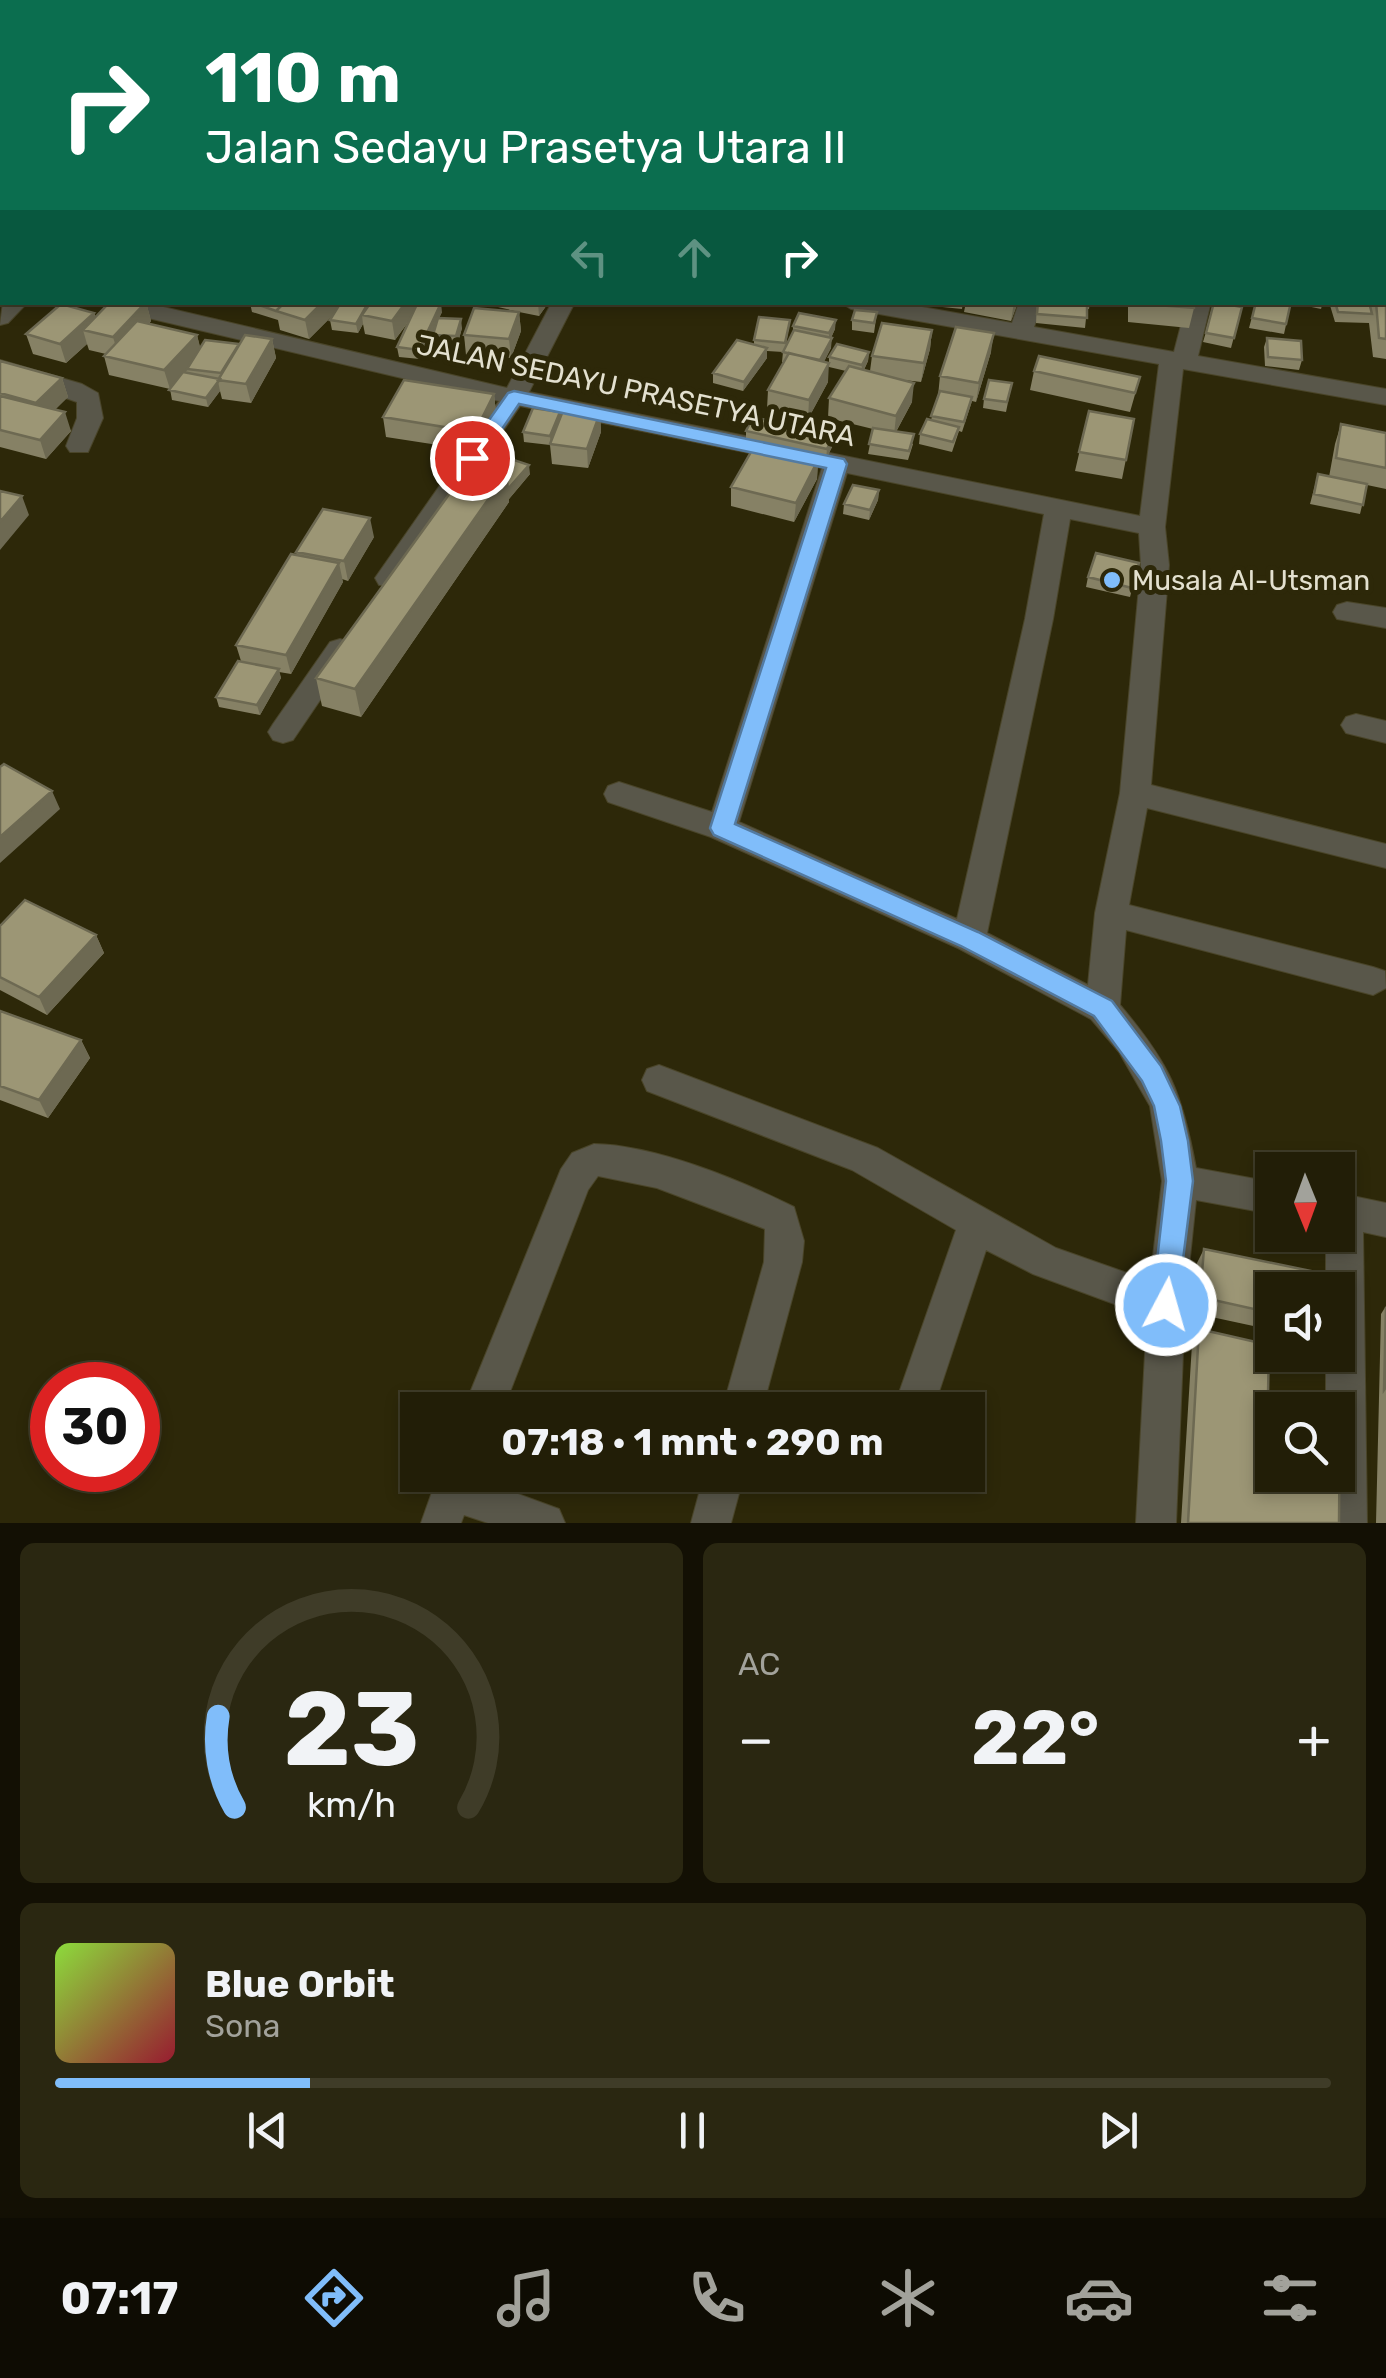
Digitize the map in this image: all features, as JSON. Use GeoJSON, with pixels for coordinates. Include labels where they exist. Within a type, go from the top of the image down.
{"type":"FeatureCollection","features":[{"type":"Feature","properties":{"kind":"street","name":"JALAN SEDAYU PRASETYA UTARA"},"geometry":{"type":"LineString","coordinates":[[123,305],[514,397],[1152,527]]}},
{"type":"Feature","properties":{"kind":"street"},"geometry":{"type":"LineString","coordinates":[[282,732],[514,397],[562,305]]}},
{"type":"Feature","properties":{"kind":"street"},"geometry":{"type":"LineString","coordinates":[[865,305],[1386,397]]}},
{"type":"Feature","properties":{"kind":"street"},"geometry":{"type":"LineString","coordinates":[[1020,335],[1029,305]]}},
{"type":"Feature","properties":{"kind":"street"},"geometry":{"type":"LineString","coordinates":[[1103,1008],[1112,914],[1135,793],[1155,565],[1152,527],[1178,361],[1198,305]]}},
{"type":"Feature","properties":{"kind":"street"},"geometry":{"type":"LineString","coordinates":[[0,367],[73,389],[89,398],[90,418],[79,446]]}},
{"type":"Feature","properties":{"kind":"street"},"geometry":{"type":"LineString","coordinates":[[722,828],[837,464]]}},
{"type":"Feature","properties":{"kind":"street"},"geometry":{"type":"LineString","coordinates":[[969,939],[1039,619],[1059,506]]}},
{"type":"Feature","properties":{"kind":"street"},"geometry":{"type":"LineString","coordinates":[[1347,612],[1386,618]]}},
{"type":"Feature","properties":{"kind":"street"},"geometry":{"type":"LineString","coordinates":[[1356,726],[1386,732]]}},
{"type":"Feature","properties":{"kind":"street"},"geometry":{"type":"LineString","coordinates":[[1135,793],[1386,856]]}},
{"type":"Feature","properties":{"kind":"street"},"geometry":{"type":"LineString","coordinates":[[618,794],[722,828],[969,939],[1103,1008],[1152,1074],[1167,1106],[1180,1181],[1166,1305],[1156,1523]]}},
{"type":"Feature","properties":{"kind":"street"},"geometry":{"type":"LineString","coordinates":[[1112,914],[1373,981]]}},
{"type":"Feature","properties":{"kind":"street"},"geometry":{"type":"LineString","coordinates":[[659,1080],[865,1159],[1046,1262],[1166,1305]]}},
{"type":"Feature","properties":{"kind":"street"},"geometry":{"type":"LineString","coordinates":[[491,1392],[570,1190],[581,1168],[598,1160],[630,1165],[728,1196],[781,1219],[786,1240],[783,1262],[747,1392]]}},
{"type":"Feature","properties":{"kind":"street"},"geometry":{"type":"LineString","coordinates":[[1180,1181],[1255,1195]]}},
{"type":"Feature","properties":{"kind":"street"},"geometry":{"type":"LineString","coordinates":[[1355,1214],[1386,1220]]}},
{"type":"Feature","properties":{"kind":"street"},"geometry":{"type":"LineString","coordinates":[[918,1392],[976,1225]]}},
{"type":"Feature","properties":{"kind":"street"},"geometry":{"type":"LineString","coordinates":[[1342,1252],[1347,1523]]}},
{"type":"Feature","properties":{"kind":"street"},"geometry":{"type":"LineString","coordinates":[[710,1523],[719,1492]]}},
{"type":"Feature","properties":{"kind":"street"},"geometry":{"type":"LineString","coordinates":[[450,1496],[545,1523]]}},
{"type":"Feature","properties":{"kind":"building"},"geometry":{"type":"Polygon","coordinates":[[[60,305],[94,313],[60,344],[26,334],[60,305]]]}},
{"type":"Feature","properties":{"kind":"building"},"geometry":{"type":"Polygon","coordinates":[[[107,305],[143,305],[113,337],[83,330],[107,305]]]}},
{"type":"Feature","properties":{"kind":"building"},"geometry":{"type":"Polygon","coordinates":[[[259,305],[282,305],[276,311],[259,305]]]}},
{"type":"Feature","properties":{"kind":"building"},"geometry":{"type":"Polygon","coordinates":[[[282,305],[320,305],[305,320],[276,311],[282,305]]]}},
{"type":"Feature","properties":{"kind":"building"},"geometry":{"type":"Polygon","coordinates":[[[339,305],[367,305],[356,324],[330,320],[339,305]]]}},
{"type":"Feature","properties":{"kind":"building"},"geometry":{"type":"Polygon","coordinates":[[[369,305],[404,305],[392,321],[362,315],[369,305]]]}},
{"type":"Feature","properties":{"kind":"building"},"geometry":{"type":"Polygon","coordinates":[[[417,305],[440,305],[419,350],[397,347],[417,305]]]}},
{"type":"Feature","properties":{"kind":"building"},"geometry":{"type":"Polygon","coordinates":[[[1038,305],[1087,305],[1087,318],[1037,314],[1038,305]]]}},
{"type":"Feature","properties":{"kind":"building"},"geometry":{"type":"Polygon","coordinates":[[[1213,305],[1242,307],[1234,338],[1206,333],[1213,305]]]}},
{"type":"Feature","properties":{"kind":"building"},"geometry":{"type":"Polygon","coordinates":[[[1255,305],[1290,305],[1286,324],[1252,318],[1255,305]]]}},
{"type":"Feature","properties":{"kind":"building"},"geometry":{"type":"Polygon","coordinates":[[[1336,305],[1370,305],[1372,314],[1338,312],[1336,305]]]}},
{"type":"Feature","properties":{"kind":"building"},"geometry":{"type":"Polygon","coordinates":[[[1376,305],[1386,305],[1386,339],[1379,338],[1376,305]]]}},
{"type":"Feature","properties":{"kind":"building"},"geometry":{"type":"Polygon","coordinates":[[[474,308],[519,312],[509,339],[464,335],[474,308]]]}},
{"type":"Feature","properties":{"kind":"building"},"geometry":{"type":"Polygon","coordinates":[[[855,310],[877,312],[874,323],[852,320],[855,310]]]}},
{"type":"Feature","properties":{"kind":"building"},"geometry":{"type":"Polygon","coordinates":[[[799,313],[836,320],[829,333],[793,326],[799,313]]]}},
{"type":"Feature","properties":{"kind":"building"},"geometry":{"type":"Polygon","coordinates":[[[759,317],[790,320],[785,343],[754,340],[759,317]]]}},
{"type":"Feature","properties":{"kind":"building"},"geometry":{"type":"Polygon","coordinates":[[[438,318],[461,319],[456,336],[433,335],[438,318]]]}},
{"type":"Feature","properties":{"kind":"building"},"geometry":{"type":"Polygon","coordinates":[[[137,321],[197,335],[164,370],[104,356],[137,321]]]}},
{"type":"Feature","properties":{"kind":"building"},"geometry":{"type":"Polygon","coordinates":[[[882,323],[932,330],[924,363],[872,356],[882,323]]]}},
{"type":"Feature","properties":{"kind":"building"},"geometry":{"type":"Polygon","coordinates":[[[956,327],[994,333],[979,383],[940,376],[956,327]]]}},
{"type":"Feature","properties":{"kind":"building"},"geometry":{"type":"Polygon","coordinates":[[[794,330],[832,338],[820,360],[783,352],[794,330]]]}},
{"type":"Feature","properties":{"kind":"building"},"geometry":{"type":"Polygon","coordinates":[[[245,335],[272,339],[246,384],[218,380],[245,335]]]}},
{"type":"Feature","properties":{"kind":"building"},"geometry":{"type":"Polygon","coordinates":[[[1267,338],[1301,341],[1302,360],[1268,357],[1267,338]]]}},
{"type":"Feature","properties":{"kind":"building"},"geometry":{"type":"Polygon","coordinates":[[[205,340],[239,344],[221,373],[187,369],[205,340]]]}},
{"type":"Feature","properties":{"kind":"building"},"geometry":{"type":"Polygon","coordinates":[[[737,340],[767,348],[744,382],[713,373],[737,340]]]}},
{"type":"Feature","properties":{"kind":"building"},"geometry":{"type":"Polygon","coordinates":[[[837,344],[869,352],[862,365],[829,357],[837,344]]]}},
{"type":"Feature","properties":{"kind":"building"},"geometry":{"type":"Polygon","coordinates":[[[789,353],[829,363],[809,400],[768,390],[789,353]]]}},
{"type":"Feature","properties":{"kind":"building"},"geometry":{"type":"Polygon","coordinates":[[[1039,356],[1140,377],[1135,393],[1034,371],[1039,356]]]}},
{"type":"Feature","properties":{"kind":"building"},"geometry":{"type":"Polygon","coordinates":[[[0,361],[62,378],[36,403],[0,393],[0,361]]]}},
{"type":"Feature","properties":{"kind":"building"},"geometry":{"type":"Polygon","coordinates":[[[849,366],[914,383],[896,416],[829,398],[849,366]]]}},
{"type":"Feature","properties":{"kind":"building"},"geometry":{"type":"Polygon","coordinates":[[[183,372],[220,379],[206,398],[169,390],[183,372]]]}},
{"type":"Feature","properties":{"kind":"building"},"geometry":{"type":"Polygon","coordinates":[[[404,380],[494,394],[475,432],[383,417],[404,380]]]}},
{"type":"Feature","properties":{"kind":"building"},"geometry":{"type":"Polygon","coordinates":[[[989,380],[1012,383],[1007,402],[984,399],[989,380]]]}},
{"type":"Feature","properties":{"kind":"building"},"geometry":{"type":"Polygon","coordinates":[[[940,391],[972,397],[964,422],[931,416],[940,391]]]}},
{"type":"Feature","properties":{"kind":"building"},"geometry":{"type":"Polygon","coordinates":[[[0,396],[65,412],[40,440],[0,430],[0,396]]]}},
{"type":"Feature","properties":{"kind":"building"},"geometry":{"type":"Polygon","coordinates":[[[533,408],[560,412],[550,436],[523,432],[533,408]]]}},
{"type":"Feature","properties":{"kind":"building"},"geometry":{"type":"Polygon","coordinates":[[[564,408],[600,413],[587,449],[550,444],[564,408]]]}},
{"type":"Feature","properties":{"kind":"building"},"geometry":{"type":"Polygon","coordinates":[[[1089,411],[1134,419],[1126,460],[1079,452],[1089,411]]]}},
{"type":"Feature","properties":{"kind":"building"},"geometry":{"type":"Polygon","coordinates":[[[753,417],[834,435],[827,449],[746,431],[753,417]]]}},
{"type":"Feature","properties":{"kind":"building"},"geometry":{"type":"Polygon","coordinates":[[[927,419],[959,427],[953,442],[920,434],[927,419]]]}},
{"type":"Feature","properties":{"kind":"building"},"geometry":{"type":"Polygon","coordinates":[[[1341,424],[1386,433],[1386,468],[1336,458],[1341,424]]]}},
{"type":"Feature","properties":{"kind":"building"},"geometry":{"type":"Polygon","coordinates":[[[873,428],[914,434],[909,451],[869,444],[873,428]]]}},
{"type":"Feature","properties":{"kind":"building"},"geometry":{"type":"Polygon","coordinates":[[[755,445],[818,460],[796,503],[731,487],[755,445]]]}},
{"type":"Feature","properties":{"kind":"building"},"geometry":{"type":"Polygon","coordinates":[[[502,456],[529,465],[508,489],[506,474],[490,469],[502,456]]]}},
{"type":"Feature","properties":{"kind":"building"},"geometry":{"type":"Polygon","coordinates":[[[471,464],[506,474],[355,689],[316,678],[471,464]]]}},
{"type":"Feature","properties":{"kind":"building"},"geometry":{"type":"Polygon","coordinates":[[[1318,474],[1367,484],[1363,505],[1314,494],[1318,474]]]}},
{"type":"Feature","properties":{"kind":"building"},"geometry":{"type":"Polygon","coordinates":[[[853,485],[879,490],[870,510],[844,504],[853,485]]]}},
{"type":"Feature","properties":{"kind":"building"},"geometry":{"type":"Polygon","coordinates":[[[0,491],[22,496],[0,522],[0,491]]]}},
{"type":"Feature","properties":{"kind":"building"},"geometry":{"type":"Polygon","coordinates":[[[323,509],[370,518],[344,561],[296,552],[323,509]]]}},
{"type":"Feature","properties":{"kind":"building"},"geometry":{"type":"Polygon","coordinates":[[[1096,553],[1139,563],[1132,588],[1088,577],[1096,553]]]}},
{"type":"Feature","properties":{"kind":"building"},"geometry":{"type":"Polygon","coordinates":[[[291,554],[339,563],[286,655],[236,645],[291,554]]]}},
{"type":"Feature","properties":{"kind":"building"},"geometry":{"type":"Polygon","coordinates":[[[238,661],[279,669],[257,705],[216,697],[238,661]]]}},
{"type":"Feature","properties":{"kind":"building"},"geometry":{"type":"Polygon","coordinates":[[[4,764],[52,791],[0,837],[0,767],[4,764]]]}},
{"type":"Feature","properties":{"kind":"building"},"geometry":{"type":"Polygon","coordinates":[[[25,900],[96,935],[39,997],[0,977],[0,926],[25,900]]]}},
{"type":"Feature","properties":{"kind":"building"},"geometry":{"type":"Polygon","coordinates":[[[0,1011],[81,1040],[39,1100],[0,1086],[0,1011]]]}},
{"type":"Feature","properties":{"kind":"building"},"geometry":{"type":"Polygon","coordinates":[[[1204,1249],[1316,1272],[1255,1272],[1255,1309],[1200,1297],[1204,1249]]]}},
{"type":"Feature","properties":{"kind":"building"},"geometry":{"type":"Polygon","coordinates":[[[1386,1307],[1386,1387],[1384,1390],[1386,1307]]]}},
{"type":"Feature","properties":{"kind":"building"},"geometry":{"type":"Polygon","coordinates":[[[1199,1329],[1255,1342],[1255,1372],[1268,1372],[1268,1392],[1255,1392],[1255,1492],[1339,1492],[1339,1523],[1188,1523],[1199,1329]]]}},
{"type":"Feature","properties":{"kind":"place","name":"Musala Al-Utsman"},"geometry":{"type":"Point","coordinates":[1112,580]}},
{"type":"Feature","properties":{"kind":"route"},"geometry":{"type":"LineString","coordinates":[[472,458],[514,397],[837,464],[722,828],[969,939],[1103,1008],[1152,1074],[1167,1106],[1180,1181],[1166,1305]]}}]}
